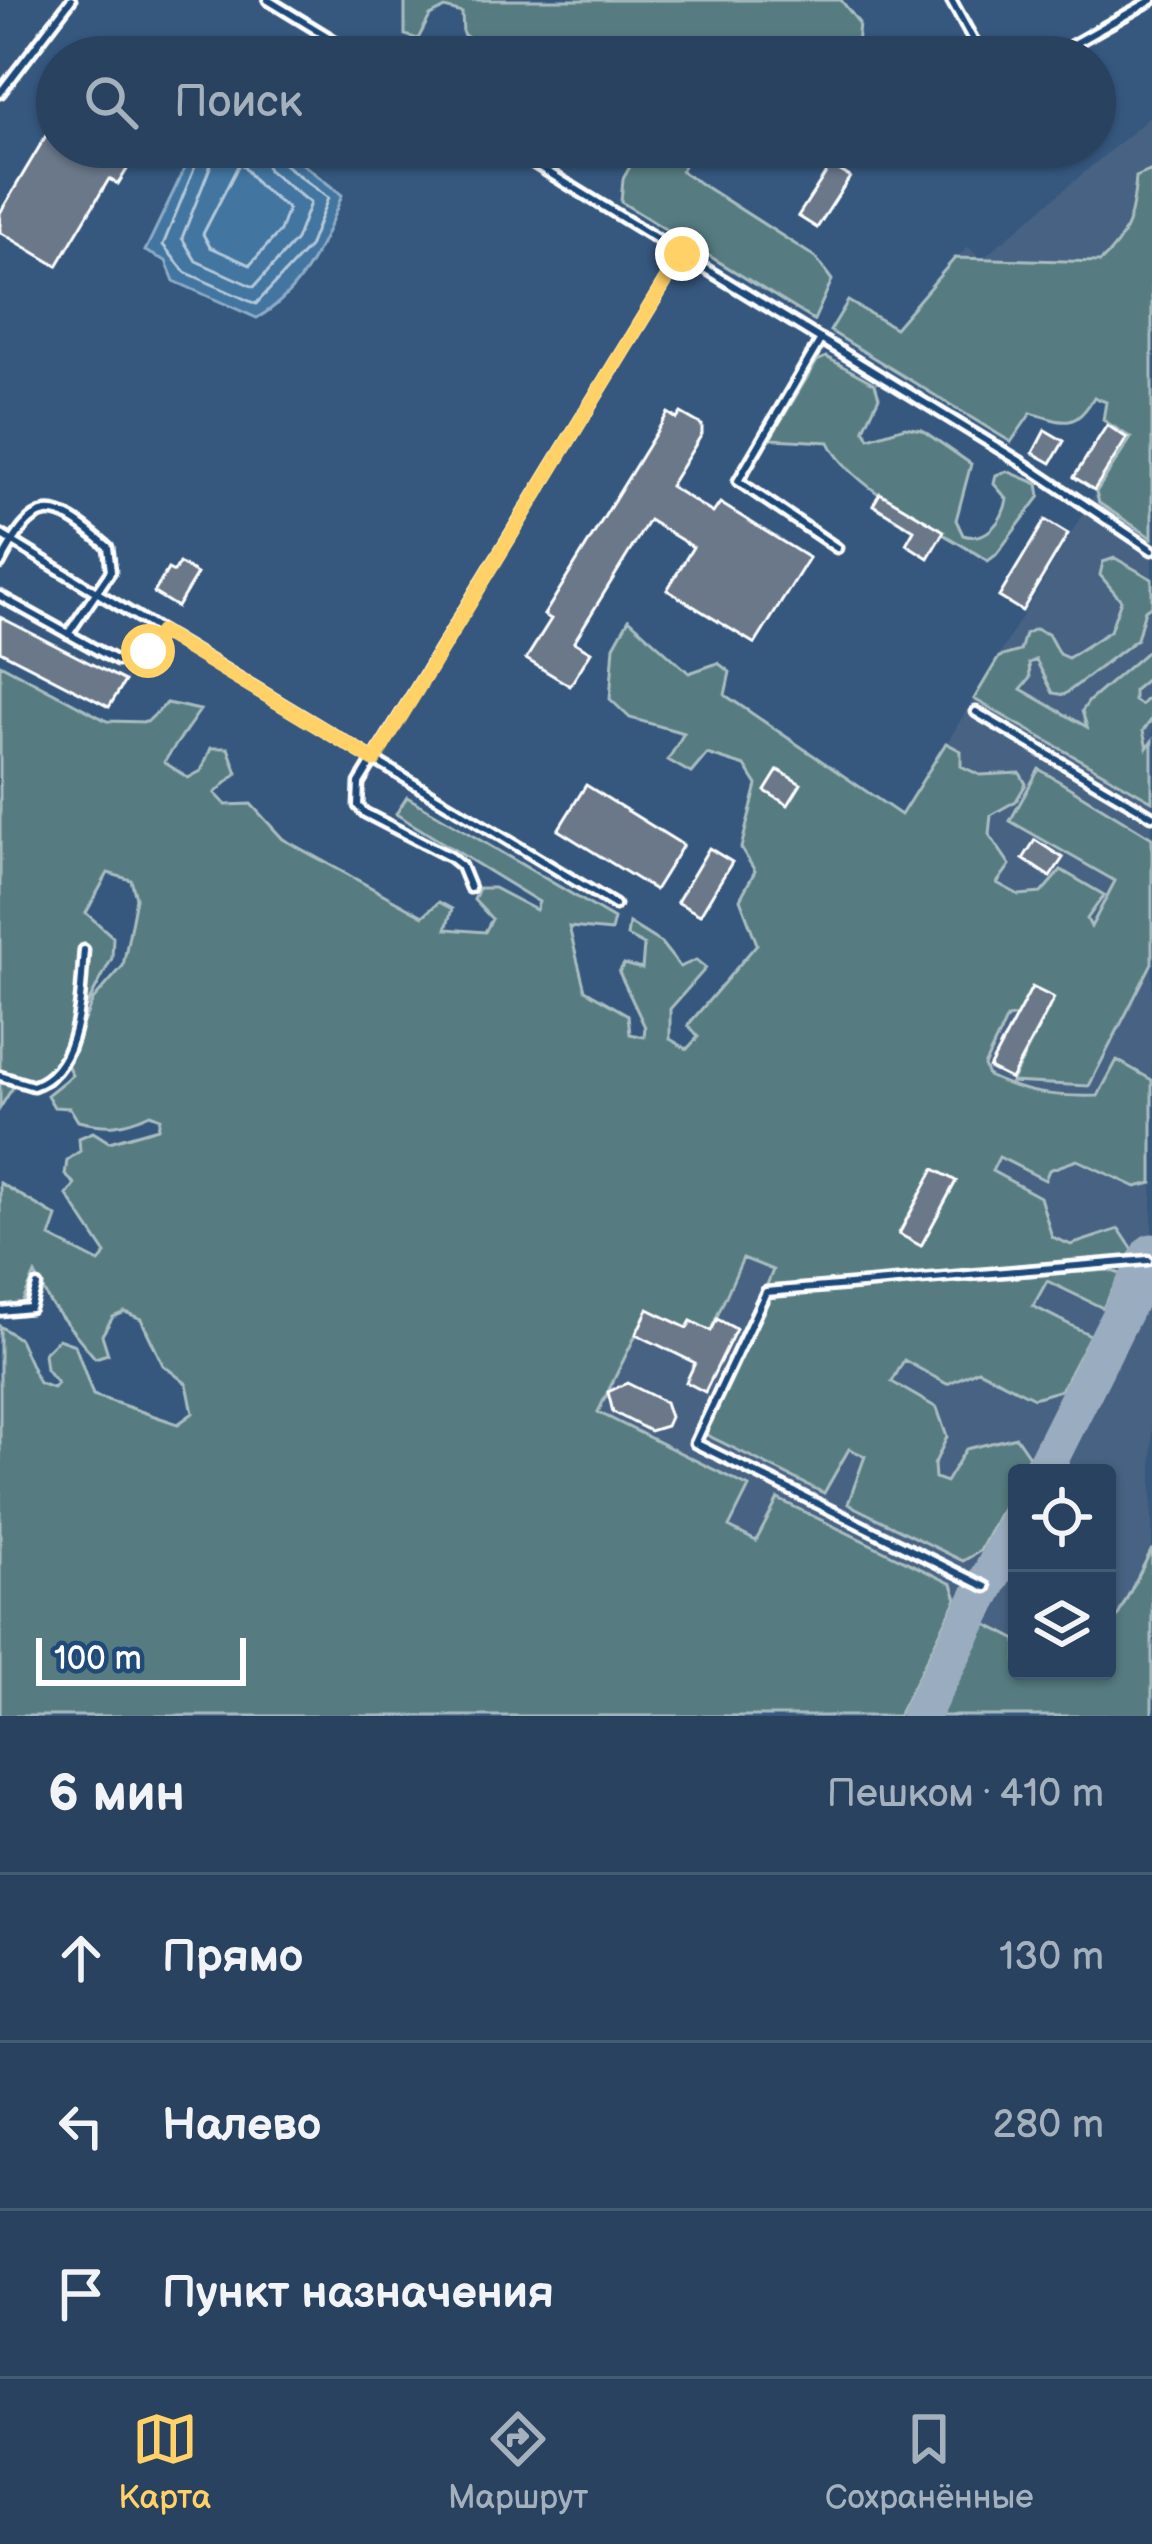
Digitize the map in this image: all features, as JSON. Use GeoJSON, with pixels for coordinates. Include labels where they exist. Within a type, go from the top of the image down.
{"type":"FeatureCollection","features":[{"type":"Feature","properties":{"kind":"lane"},"geometry":{"type":"LineString","coordinates":[[44,36],[71,0]]}},
{"type":"Feature","properties":{"kind":"lane"},"geometry":{"type":"LineString","coordinates":[[268,0],[327,36]]}},
{"type":"Feature","properties":{"kind":"lane"},"geometry":{"type":"LineString","coordinates":[[951,0],[970,36]]}},
{"type":"Feature","properties":{"kind":"lane"},"geometry":{"type":"LineString","coordinates":[[1088,36],[1152,0]]}},
{"type":"Feature","properties":{"kind":"lane"},"geometry":{"type":"LineString","coordinates":[[0,93],[36,46]]}},
{"type":"Feature","properties":{"kind":"lane"},"geometry":{"type":"LineString","coordinates":[[541,168],[1152,550]]}},
{"type":"Feature","properties":{"kind":"lane"},"geometry":{"type":"LineString","coordinates":[[470,888],[461,866],[450,857],[358,806],[359,783],[682,254]]}},
{"type":"Feature","properties":{"kind":"lane"},"geometry":{"type":"LineString","coordinates":[[821,340],[737,481],[837,548]]}},
{"type":"Feature","properties":{"kind":"lane"},"geometry":{"type":"LineString","coordinates":[[0,564],[28,516],[40,511],[54,512],[91,532],[112,558],[97,593],[68,634]]}},
{"type":"Feature","properties":{"kind":"lane"},"geometry":{"type":"LineString","coordinates":[[0,534],[615,904]]}},
{"type":"Feature","properties":{"kind":"lane"},"geometry":{"type":"LineString","coordinates":[[0,596],[126,661],[148,651],[161,632]]}},
{"type":"Feature","properties":{"kind":"lane"},"geometry":{"type":"LineString","coordinates":[[976,712],[1152,816]]}},
{"type":"Feature","properties":{"kind":"lane"},"geometry":{"type":"LineString","coordinates":[[0,1076],[33,1086],[55,1073],[78,1024],[84,950]]}},
{"type":"Feature","properties":{"kind":"lane"},"geometry":{"type":"LineString","coordinates":[[986,1587],[695,1443],[766,1292],[1148,1260]]}},
{"type":"Feature","properties":{"kind":"lane"},"geometry":{"type":"LineString","coordinates":[[0,1311],[29,1308],[37,1286]]}},
{"type":"Feature","properties":{"kind":"shaded area"},"geometry":{"type":"Polygon","coordinates":[[[1152,115],[1152,1716],[387,1716],[851,905],[1143,412],[947,266],[968,247],[982,259],[1089,168],[1116,168],[1116,145],[1152,115]]]}},
{"type":"Feature","properties":{"kind":"green space"},"geometry":{"type":"Polygon","coordinates":[[[405,0],[841,0],[859,23],[858,36],[466,36],[462,13],[445,8],[430,16],[420,36],[405,35],[405,0]]]}},
{"type":"Feature","properties":{"kind":"green space"},"geometry":{"type":"Polygon","coordinates":[[[629,168],[683,168],[815,257],[832,280],[814,320],[621,202],[629,168]]]}},
{"type":"Feature","properties":{"kind":"green space"},"geometry":{"type":"Polygon","coordinates":[[[1152,170],[1152,538],[1099,503],[1096,492],[1131,438],[1103,420],[1106,402],[1094,397],[1081,415],[1068,421],[1031,413],[1011,442],[830,331],[848,301],[895,328],[955,258],[1100,262],[1128,224],[1136,177],[1152,170]]]}},
{"type":"Feature","properties":{"kind":"green space"},"geometry":{"type":"Polygon","coordinates":[[[826,357],[875,384],[879,397],[864,429],[869,438],[905,427],[922,430],[971,464],[956,520],[963,535],[986,533],[1002,515],[1007,499],[994,484],[996,475],[1007,471],[1038,484],[1040,496],[996,555],[988,561],[900,508],[856,476],[829,442],[770,439],[817,361],[826,357]]]}},
{"type":"Feature","properties":{"kind":"green space"},"geometry":{"type":"Polygon","coordinates":[[[1115,558],[1152,579],[1152,605],[1145,610],[1137,639],[1064,695],[1053,693],[1036,660],[1029,663],[1030,678],[1021,689],[1087,727],[1082,711],[1089,701],[1152,647],[1152,675],[1134,690],[1134,701],[1141,705],[1152,693],[1152,719],[1143,731],[1147,748],[1152,741],[1152,801],[974,699],[999,657],[1020,651],[1025,634],[1035,629],[1048,634],[1059,654],[1068,658],[1110,631],[1121,600],[1100,575],[1103,562],[1115,558]]]}},
{"type":"Feature","properties":{"kind":"green space"},"geometry":{"type":"Polygon","coordinates":[[[629,619],[689,673],[718,663],[730,672],[725,695],[901,815],[946,743],[961,751],[961,766],[980,775],[1020,773],[1026,784],[1016,801],[991,815],[989,834],[1010,865],[997,883],[1019,895],[1041,893],[1061,870],[1104,895],[1087,919],[1091,927],[1115,881],[1010,821],[1039,769],[1152,838],[1152,963],[1089,1086],[1011,1082],[1048,1010],[1007,1018],[984,1066],[988,1076],[1002,1082],[1055,1095],[1098,1096],[1117,1060],[1152,1080],[1152,1183],[1136,1187],[1077,1160],[1049,1170],[1045,1180],[999,1157],[992,1171],[1040,1197],[1052,1237],[1071,1245],[1119,1229],[1133,1250],[1127,1259],[766,1287],[773,1270],[743,1258],[702,1350],[701,1326],[691,1321],[687,1328],[648,1310],[598,1412],[749,1487],[729,1527],[756,1541],[778,1499],[952,1584],[957,1599],[898,1716],[0,1716],[0,1326],[19,1339],[39,1383],[53,1388],[57,1383],[46,1369],[44,1353],[58,1339],[75,1345],[93,1395],[178,1424],[193,1413],[187,1384],[163,1365],[141,1319],[125,1312],[113,1317],[102,1335],[108,1354],[95,1358],[50,1303],[35,1274],[21,1305],[0,1308],[0,1183],[57,1217],[50,1237],[99,1262],[106,1254],[67,1195],[75,1184],[65,1175],[67,1160],[80,1151],[79,1138],[93,1132],[109,1142],[158,1128],[160,1118],[150,1114],[115,1125],[78,1121],[70,1108],[54,1107],[47,1095],[72,1075],[66,1062],[93,1000],[123,966],[136,898],[131,880],[108,873],[86,913],[113,937],[112,958],[52,1071],[42,1080],[18,1079],[0,1108],[0,664],[107,721],[147,722],[167,703],[200,710],[164,762],[188,778],[201,771],[211,748],[228,748],[237,773],[215,793],[226,805],[251,804],[283,839],[423,916],[439,902],[452,909],[446,929],[485,932],[492,919],[474,900],[479,888],[494,888],[536,910],[539,902],[396,814],[407,797],[614,919],[611,931],[569,927],[585,990],[628,1015],[630,1034],[644,1037],[645,1027],[619,972],[624,964],[642,969],[644,945],[627,936],[629,923],[661,943],[680,967],[696,960],[706,968],[670,1009],[670,1039],[687,1049],[698,1037],[688,1025],[757,944],[740,899],[755,871],[741,848],[757,785],[745,766],[707,754],[691,773],[668,760],[684,733],[630,718],[610,699],[614,646],[629,619]],[[934,1169],[899,1233],[921,1245],[956,1181],[934,1169]]]}},
{"type":"Feature","properties":{"kind":"green space"},"geometry":{"type":"Polygon","coordinates":[[[1108,1270],[1121,1274],[1103,1308],[1047,1281],[1033,1306],[1090,1335],[1061,1390],[1034,1398],[978,1370],[947,1384],[904,1360],[892,1382],[937,1408],[947,1437],[934,1465],[935,1478],[946,1482],[966,1449],[1016,1437],[1029,1456],[1025,1464],[1008,1464],[1008,1497],[980,1551],[963,1561],[848,1504],[865,1456],[849,1449],[824,1493],[703,1433],[769,1296],[1108,1270]]]}},
{"type":"Feature","properties":{"kind":"green space"},"geometry":{"type":"Polygon","coordinates":[[[1152,1549],[1152,1716],[940,1716],[986,1624],[1008,1635],[1008,1680],[1116,1680],[1116,1619],[1152,1549]]]}},
{"type":"Feature","properties":{"kind":"water"},"geometry":{"type":"Polygon","coordinates":[[[185,168],[308,168],[342,195],[299,280],[257,318],[174,281],[166,261],[145,251],[185,168]]]}},
{"type":"Feature","properties":{"kind":"building"},"geometry":{"type":"Polygon","coordinates":[[[36,152],[36,168],[128,168],[118,184],[109,179],[57,266],[0,232],[0,213],[36,152]]]}},
{"type":"Feature","properties":{"kind":"building"},"geometry":{"type":"Polygon","coordinates":[[[829,168],[850,177],[817,228],[798,216],[829,168]]]}},
{"type":"Feature","properties":{"kind":"building"},"geometry":{"type":"Polygon","coordinates":[[[668,413],[677,419],[681,413],[702,425],[702,434],[670,486],[713,513],[720,503],[809,558],[755,644],[667,590],[693,547],[649,520],[574,642],[591,652],[570,686],[526,659],[551,619],[544,615],[668,413]]]}},
{"type":"Feature","properties":{"kind":"building"},"geometry":{"type":"Polygon","coordinates":[[[1107,425],[1127,438],[1094,490],[1074,477],[1107,425]]]}},
{"type":"Feature","properties":{"kind":"building"},"geometry":{"type":"Polygon","coordinates":[[[1045,430],[1064,441],[1051,463],[1033,453],[1045,430]]]}},
{"type":"Feature","properties":{"kind":"building"},"geometry":{"type":"Polygon","coordinates":[[[880,493],[944,531],[928,558],[906,544],[914,530],[873,505],[880,493]]]}},
{"type":"Feature","properties":{"kind":"building"},"geometry":{"type":"Polygon","coordinates":[[[1045,520],[1068,534],[1022,611],[999,597],[1045,520]]]}},
{"type":"Feature","properties":{"kind":"building"},"geometry":{"type":"Polygon","coordinates":[[[179,563],[197,574],[177,607],[154,593],[168,569],[174,572],[179,563]]]}},
{"type":"Feature","properties":{"kind":"building"},"geometry":{"type":"Polygon","coordinates":[[[0,617],[125,681],[109,707],[0,651],[0,617]]]}},
{"type":"Feature","properties":{"kind":"building"},"geometry":{"type":"Polygon","coordinates":[[[778,770],[801,784],[788,805],[765,791],[778,770]]]}},
{"type":"Feature","properties":{"kind":"building"},"geometry":{"type":"Polygon","coordinates":[[[586,785],[683,845],[655,890],[558,830],[586,785]]]}},
{"type":"Feature","properties":{"kind":"building"},"geometry":{"type":"Polygon","coordinates":[[[1035,840],[1063,858],[1050,877],[1023,859],[1035,840]]]}},
{"type":"Feature","properties":{"kind":"building"},"geometry":{"type":"Polygon","coordinates":[[[709,848],[732,862],[700,915],[677,902],[709,848]]]}},
{"type":"Feature","properties":{"kind":"building"},"geometry":{"type":"Polygon","coordinates":[[[1032,987],[1054,998],[1011,1079],[989,1068],[1032,987]]]}},
{"type":"Feature","properties":{"kind":"building"},"geometry":{"type":"Polygon","coordinates":[[[934,1169],[956,1181],[921,1246],[899,1234],[934,1169]]]}},
{"type":"Feature","properties":{"kind":"building"},"geometry":{"type":"Polygon","coordinates":[[[648,1309],[687,1328],[691,1321],[711,1331],[717,1319],[736,1329],[705,1392],[686,1382],[695,1363],[636,1334],[648,1309]]]}},
{"type":"Feature","properties":{"kind":"building"},"geometry":{"type":"Polygon","coordinates":[[[627,1383],[665,1402],[670,1417],[666,1426],[650,1431],[613,1412],[608,1392],[627,1383]]]}},
{"type":"Feature","properties":{"kind":"taxiway"},"geometry":{"type":"LineString","coordinates":[[1046,1464],[1152,1253]]}},
{"type":"Feature","properties":{"kind":"taxiway"},"geometry":{"type":"LineString","coordinates":[[920,1716],[1008,1542]]}},
{"type":"Feature","properties":{"kind":"route"},"geometry":{"type":"LineString","coordinates":[[148,651],[161,632],[374,760],[682,254]]}}]}
